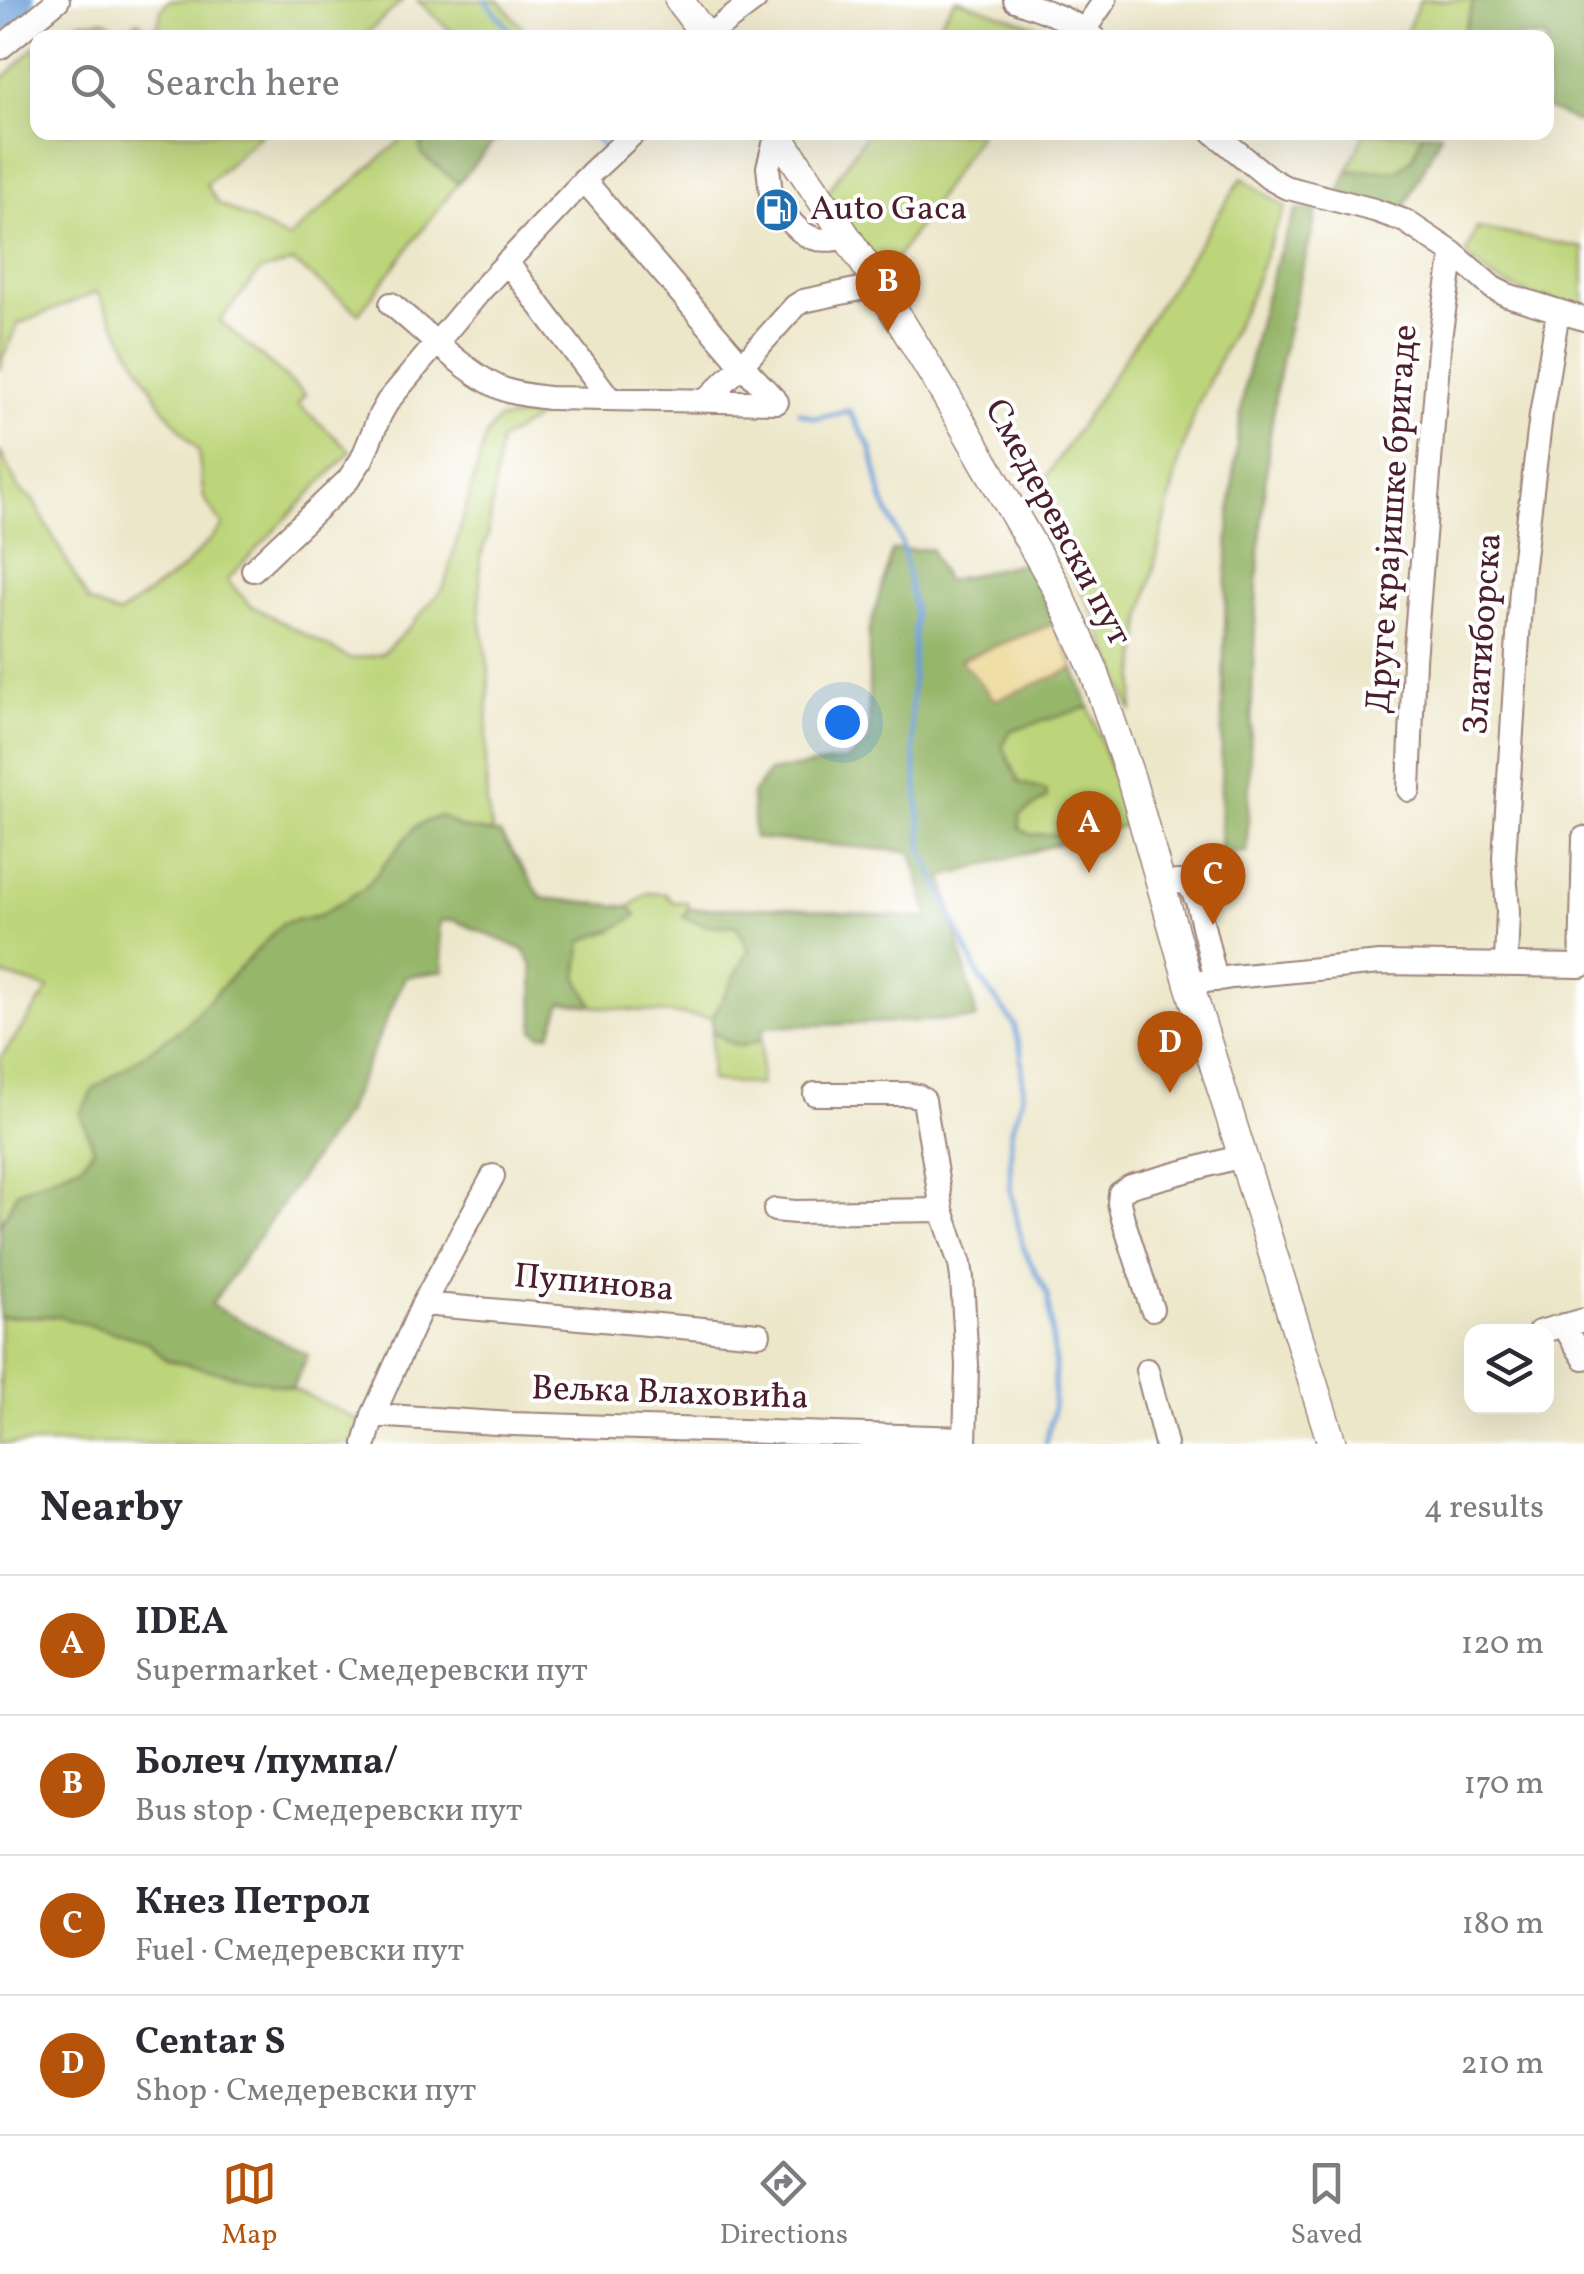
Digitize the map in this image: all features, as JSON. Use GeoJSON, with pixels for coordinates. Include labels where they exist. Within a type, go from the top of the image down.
{"type":"FeatureCollection","features":[{"type":"Feature","properties":{"kind":"main road"},"geometry":{"type":"LineString","coordinates":[[680,0],[715,24]]}},
{"type":"Feature","properties":{"kind":"main road","name":"Смедеревски пут"},"geometry":{"type":"LineString","coordinates":[[781,140],[879,285],[1066,606],[1102,693],[1160,883],[1202,982],[1242,1156],[1332,1444]]}},
{"type":"Feature","properties":{"kind":"street"},"geometry":{"type":"LineString","coordinates":[[0,48],[58,0]]}},
{"type":"Feature","properties":{"kind":"street"},"geometry":{"type":"LineString","coordinates":[[715,24],[755,0]]}},
{"type":"Feature","properties":{"kind":"street"},"geometry":{"type":"LineString","coordinates":[[1015,0],[1081,30]]}},
{"type":"Feature","properties":{"kind":"street"},"geometry":{"type":"LineString","coordinates":[[1092,30],[1105,0]]}},
{"type":"Feature","properties":{"kind":"street"},"geometry":{"type":"LineString","coordinates":[[253,570],[348,480],[362,459],[388,401],[480,290],[626,140]]}},
{"type":"Feature","properties":{"kind":"street"},"geometry":{"type":"LineString","coordinates":[[771,194],[768,167],[774,140]]}},
{"type":"Feature","properties":{"kind":"street"},"geometry":{"type":"LineString","coordinates":[[1223,140],[1285,187],[1405,220],[1507,296],[1584,319]]}},
{"type":"Feature","properties":{"kind":"street"},"geometry":{"type":"LineString","coordinates":[[391,304],[478,375],[522,395],[777,402],[584,180]]}},
{"type":"Feature","properties":{"kind":"street"},"geometry":{"type":"LineString","coordinates":[[787,217],[806,236],[825,240],[847,237]]}},
{"type":"Feature","properties":{"kind":"street","name":"Друге крајишке бригаде"},"geometry":{"type":"LineString","coordinates":[[1409,790],[1414,660],[1440,337],[1453,253]]}},
{"type":"Feature","properties":{"kind":"street"},"geometry":{"type":"LineString","coordinates":[[507,262],[610,398]]}},
{"type":"Feature","properties":{"kind":"street"},"geometry":{"type":"LineString","coordinates":[[706,400],[795,306],[879,285]]}},
{"type":"Feature","properties":{"kind":"street","name":"Златиборска"},"geometry":{"type":"LineString","coordinates":[[1506,963],[1504,858],[1522,574],[1558,312]]}},
{"type":"Feature","properties":{"kind":"street"},"geometry":{"type":"LineString","coordinates":[[1202,982],[1380,963],[1581,966],[1584,838]]}},
{"type":"Feature","properties":{"kind":"street"},"geometry":{"type":"LineString","coordinates":[[814,1094],[907,1094],[924,1100],[942,1210],[962,1278],[967,1365],[965,1441]]}},
{"type":"Feature","properties":{"kind":"street"},"geometry":{"type":"LineString","coordinates":[[1152,1309],[1123,1219],[1120,1193],[1130,1186],[1242,1156]]}},
{"type":"Feature","properties":{"kind":"street"},"geometry":{"type":"LineString","coordinates":[[365,1444],[373,1415],[422,1304],[493,1176]]}},
{"type":"Feature","properties":{"kind":"street"},"geometry":{"type":"LineString","coordinates":[[775,1210],[942,1210]]}},
{"type":"Feature","properties":{"kind":"street","name":"Пупинова"},"geometry":{"type":"LineString","coordinates":[[422,1304],[758,1334]]}},
{"type":"Feature","properties":{"kind":"street"},"geometry":{"type":"LineString","coordinates":[[1574,1322],[1584,1358]]}},
{"type":"Feature","properties":{"kind":"street"},"geometry":{"type":"LineString","coordinates":[[1147,1370],[1166,1444]]}},
{"type":"Feature","properties":{"kind":"street","name":"Вељка Влаховића"},"geometry":{"type":"LineString","coordinates":[[373,1415],[508,1434],[965,1441]]}},
{"type":"Feature","properties":{"kind":"green space"},"geometry":{"type":"Polygon","coordinates":[[[169,0],[403,0],[371,30],[59,30],[80,22],[105,20],[118,28],[138,21],[146,28],[158,26],[161,10],[169,0]]]}},
{"type":"Feature","properties":{"kind":"green space"},"geometry":{"type":"Polygon","coordinates":[[[417,0],[499,0],[524,30],[449,30],[417,0]]]}},
{"type":"Feature","properties":{"kind":"green space"},"geometry":{"type":"Polygon","coordinates":[[[955,0],[959,0],[1048,30],[935,30],[955,0]]]}},
{"type":"Feature","properties":{"kind":"green space"},"geometry":{"type":"Polygon","coordinates":[[[1420,0],[1474,0],[1464,30],[1407,30],[1420,0]]]}},
{"type":"Feature","properties":{"kind":"green space"},"geometry":{"type":"Polygon","coordinates":[[[1474,0],[1584,0],[1584,125],[1554,112],[1554,30],[1464,30],[1474,0]]]}},
{"type":"Feature","properties":{"kind":"green space"},"geometry":{"type":"Polygon","coordinates":[[[30,52],[30,140],[254,140],[206,185],[218,203],[288,239],[401,140],[426,140],[420,146],[422,155],[458,183],[359,313],[293,262],[260,271],[220,321],[305,394],[298,404],[351,451],[227,580],[250,605],[351,659],[382,654],[444,587],[485,438],[497,420],[542,415],[500,441],[488,536],[480,558],[480,616],[489,671],[487,806],[493,833],[461,828],[440,816],[417,826],[365,888],[320,915],[283,923],[182,1028],[94,1089],[80,1114],[94,1148],[82,1164],[17,1192],[0,1226],[0,1059],[49,989],[0,974],[0,451],[19,489],[33,500],[89,602],[118,615],[181,570],[223,526],[204,498],[198,451],[162,406],[97,292],[18,324],[0,371],[0,78],[30,52]]]}},
{"type":"Feature","properties":{"kind":"green space"},"geometry":{"type":"Polygon","coordinates":[[[426,140],[495,140],[458,183],[422,155],[420,146],[426,140]]]}},
{"type":"Feature","properties":{"kind":"green space"},"geometry":{"type":"Polygon","coordinates":[[[862,140],[975,140],[893,264],[881,275],[826,194],[862,140]]]}},
{"type":"Feature","properties":{"kind":"green space"},"geometry":{"type":"Polygon","coordinates":[[[1361,140],[1419,140],[1413,158],[1398,170],[1348,171],[1361,140]]]}},
{"type":"Feature","properties":{"kind":"green space"},"geometry":{"type":"Polygon","coordinates":[[[1419,140],[1438,140],[1403,211],[1339,192],[1348,171],[1398,170],[1413,158],[1419,140]]]}},
{"type":"Feature","properties":{"kind":"green space"},"geometry":{"type":"Polygon","coordinates":[[[1242,178],[1286,208],[1250,296],[1197,406],[1179,460],[1142,619],[1132,712],[1093,613],[1034,496],[1242,178]]]}},
{"type":"Feature","properties":{"kind":"green space"},"geometry":{"type":"Polygon","coordinates":[[[1297,209],[1317,211],[1283,350],[1268,454],[1255,624],[1247,852],[1220,854],[1227,573],[1234,467],[1262,309],[1297,209]]]}},
{"type":"Feature","properties":{"kind":"green space"},"geometry":{"type":"Polygon","coordinates":[[[1477,228],[1584,248],[1584,308],[1532,296],[1492,278],[1466,254],[1477,228]]]}},
{"type":"Feature","properties":{"kind":"green space"},"geometry":{"type":"Polygon","coordinates":[[[931,549],[945,581],[1027,562],[1056,623],[961,659],[995,700],[1074,669],[1089,707],[1010,731],[1003,746],[1019,782],[1046,791],[1047,798],[1020,815],[1020,828],[1031,835],[1059,834],[1065,842],[943,877],[977,1019],[764,1027],[762,1039],[741,1046],[731,1043],[712,1031],[712,1018],[749,950],[737,926],[704,925],[683,917],[688,909],[779,907],[929,919],[912,852],[754,838],[752,794],[769,772],[847,760],[869,742],[869,632],[892,550],[931,549]]]}},
{"type":"Feature","properties":{"kind":"green space"},"geometry":{"type":"Polygon","coordinates":[[[1089,707],[1130,824],[1065,842],[1059,834],[1031,835],[1019,828],[1020,815],[1047,798],[1019,782],[1003,746],[1009,731],[1089,707]]]}},
{"type":"Feature","properties":{"kind":"green space"},"geometry":{"type":"Polygon","coordinates":[[[440,816],[461,828],[500,834],[542,898],[630,907],[637,915],[613,930],[582,941],[577,977],[593,1006],[562,1002],[550,1034],[541,1035],[534,1030],[533,967],[524,950],[454,920],[440,921],[444,971],[405,977],[345,1114],[211,1305],[308,1355],[292,1388],[166,1360],[148,1342],[57,1316],[0,1317],[0,1226],[17,1192],[82,1164],[94,1148],[80,1114],[94,1089],[182,1028],[283,923],[320,915],[365,888],[416,826],[440,816]]]}},
{"type":"Feature","properties":{"kind":"green space"},"geometry":{"type":"Polygon","coordinates":[[[647,893],[666,894],[673,902],[687,902],[683,917],[703,925],[737,926],[749,950],[712,1018],[593,1006],[577,977],[582,941],[613,930],[636,914],[630,907],[647,893]]]}},
{"type":"Feature","properties":{"kind":"green space"},"geometry":{"type":"Polygon","coordinates":[[[712,1031],[736,1045],[762,1039],[760,1085],[710,1081],[712,1031]]]}},
{"type":"Feature","properties":{"kind":"green space"},"geometry":{"type":"Polygon","coordinates":[[[57,1316],[148,1342],[166,1360],[292,1388],[360,1421],[354,1444],[0,1444],[0,1317],[57,1316]]]}},
{"type":"Feature","properties":{"kind":"sand"},"geometry":{"type":"Polygon","coordinates":[[[1056,623],[1074,669],[995,700],[960,660],[1056,623]]]}},
{"type":"Feature","properties":{"kind":"waterway"},"geometry":{"type":"LineString","coordinates":[[0,20],[21,0]]}},
{"type":"Feature","properties":{"kind":"waterway"},"geometry":{"type":"LineString","coordinates":[[485,0],[510,30]]}},
{"type":"Feature","properties":{"kind":"waterway"},"geometry":{"type":"LineString","coordinates":[[598,140],[605,150]]}},
{"type":"Feature","properties":{"kind":"waterway"},"geometry":{"type":"LineString","coordinates":[[799,412],[815,418],[849,411],[871,448],[882,498],[902,544],[915,615],[911,718],[923,852],[981,980],[1014,1024],[1021,1051],[1023,1094],[1011,1132],[1010,1189],[1023,1248],[1048,1296],[1055,1365],[1053,1413],[1045,1444]]}},
{"type":"Feature","properties":{"kind":"place","name":"Auto Gaca"},"geometry":{"type":"Point","coordinates":[777,210]}},
{"type":"Feature","properties":{"kind":"place","name":"Болеч /пумпа/"},"geometry":{"type":"Point","coordinates":[888,332]}},
{"type":"Feature","properties":{"kind":"place","name":"IDEA"},"geometry":{"type":"Point","coordinates":[1089,873]}},
{"type":"Feature","properties":{"kind":"place","name":"Кнез Петрол"},"geometry":{"type":"Point","coordinates":[1213,925]}},
{"type":"Feature","properties":{"kind":"place","name":"Centar S"},"geometry":{"type":"Point","coordinates":[1170,1093]}}]}
